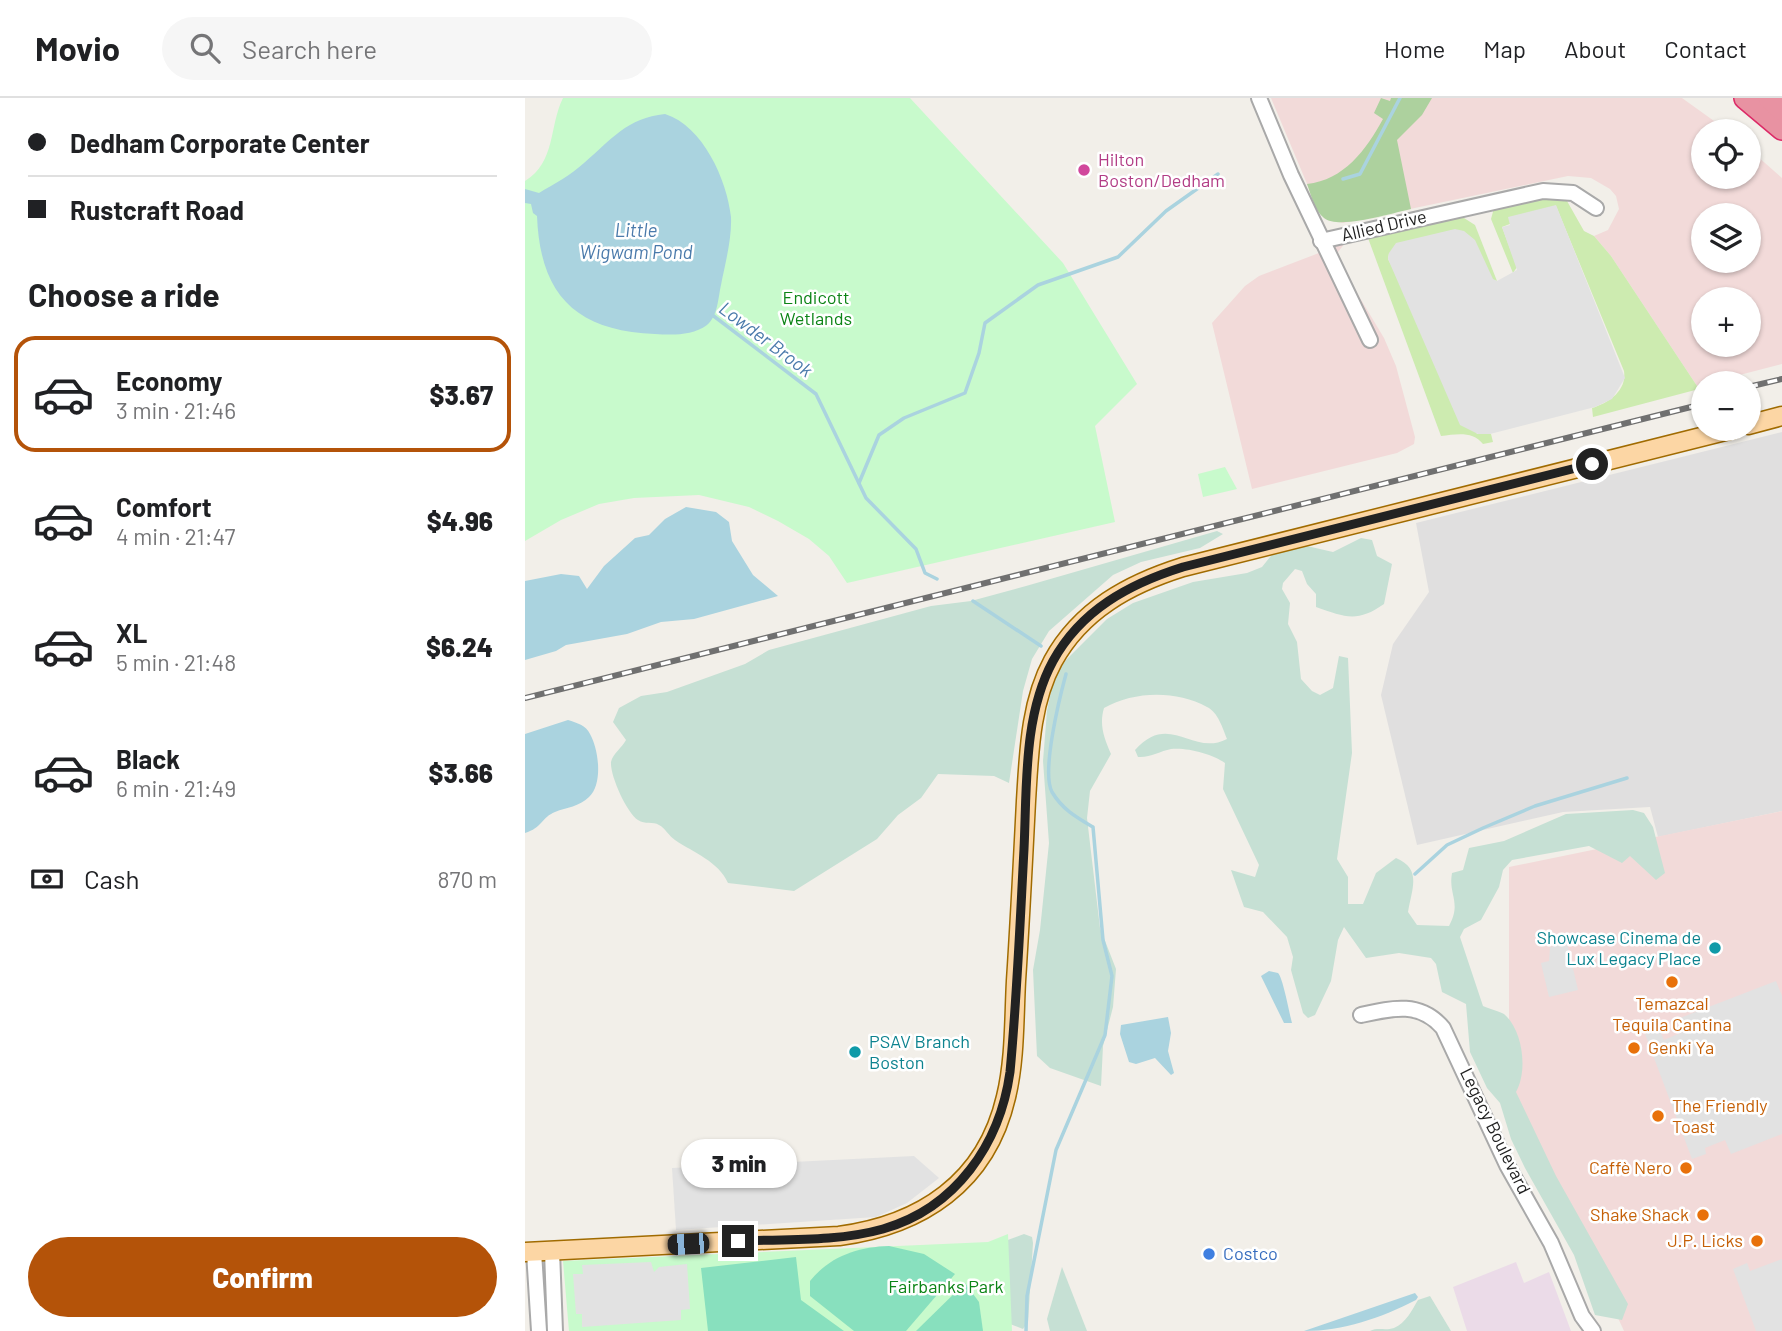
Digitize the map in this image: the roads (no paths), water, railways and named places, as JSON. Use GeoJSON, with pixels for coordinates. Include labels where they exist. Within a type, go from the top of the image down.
{"type":"FeatureCollection","features":[{"type":"Feature","properties":{"kind":"highway"},"geometry":{"type":"LineString","coordinates":[[1745,98],[1782,129]]}},
{"type":"Feature","properties":{"kind":"highway"},"geometry":{"type":"LineString","coordinates":[[1769,98],[1782,110]]}},
{"type":"Feature","properties":{"kind":"main road"},"geometry":{"type":"LineString","coordinates":[[1761,422],[1782,416]]}},
{"type":"Feature","properties":{"kind":"main road"},"geometry":{"type":"LineString","coordinates":[[537,1252],[839,1236],[871,1231],[896,1225],[924,1211],[965,1176],[990,1140],[1006,1096],[1012,1047],[1028,774],[1037,704],[1045,678],[1062,646],[1102,604],[1145,580],[1183,567],[1691,440]]}},
{"type":"Feature","properties":{"kind":"street","name":"Allied Drive"},"geometry":{"type":"LineString","coordinates":[[1259,98],[1321,241],[1543,191],[1573,193],[1596,208]]}},
{"type":"Feature","properties":{"kind":"street"},"geometry":{"type":"LineString","coordinates":[[1321,241],[1370,340]]}},
{"type":"Feature","properties":{"kind":"street","name":"Legacy Boulevard"},"geometry":{"type":"LineString","coordinates":[[1361,1015],[1398,1007],[1413,1009],[1430,1016],[1443,1028],[1507,1165],[1551,1243],[1582,1324],[1593,1331]]}},
{"type":"Feature","properties":{"kind":"street"},"geometry":{"type":"LineString","coordinates":[[537,1252],[539,1331]]}},
{"type":"Feature","properties":{"kind":"street"},"geometry":{"type":"LineString","coordinates":[[537,1252],[555,1331]]}},
{"type":"Feature","properties":{"kind":"water","name":"Little Wigwam Pond"},"geometry":{"type":"Polygon","coordinates":[[[665,114],[679,120],[691,130],[702,142],[718,171],[729,202],[731,217],[728,251],[717,307],[707,325],[688,333],[675,334],[627,331],[584,316],[568,304],[555,287],[540,244],[537,216],[533,213],[531,204],[525,203],[525,189],[539,193],[574,171],[630,125],[665,114]]]}},
{"type":"Feature","properties":{"kind":"water"},"geometry":{"type":"Polygon","coordinates":[[[686,507],[716,512],[729,522],[732,541],[753,575],[778,596],[694,619],[661,622],[627,634],[566,645],[556,651],[525,660],[525,581],[561,574],[579,576],[587,589],[604,566],[635,538],[649,535],[665,519],[686,507]]]}},
{"type":"Feature","properties":{"kind":"water"},"geometry":{"type":"Polygon","coordinates":[[[568,720],[586,728],[593,741],[598,767],[596,784],[585,800],[551,814],[525,833],[525,734],[568,720]]]}},
{"type":"Feature","properties":{"kind":"water"},"geometry":{"type":"Polygon","coordinates":[[[1269,971],[1280,976],[1292,1023],[1284,1023],[1261,976],[1269,971]]]}},
{"type":"Feature","properties":{"kind":"water"},"geometry":{"type":"Polygon","coordinates":[[[1168,1017],[1171,1033],[1168,1051],[1174,1073],[1171,1075],[1155,1058],[1136,1064],[1129,1062],[1120,1034],[1121,1025],[1168,1017]]]}},
{"type":"Feature","properties":{"kind":"water"},"geometry":{"type":"Polygon","coordinates":[[[1415,1293],[1418,1297],[1416,1300],[1375,1318],[1333,1329],[1304,1331],[1415,1293]]]}},
{"type":"Feature","properties":{"kind":"waterway"},"geometry":{"type":"LineString","coordinates":[[1343,179],[1360,174],[1400,98]]}},
{"type":"Feature","properties":{"kind":"waterway"},"geometry":{"type":"LineString","coordinates":[[859,483],[879,435],[904,418],[965,393],[979,353],[985,323],[1038,285],[1118,257],[1166,211],[1218,174]]}},
{"type":"Feature","properties":{"kind":"waterway","name":"Lowder Brook"},"geometry":{"type":"LineString","coordinates":[[711,314],[816,394],[866,498],[916,549],[925,573],[937,579]]}},
{"type":"Feature","properties":{"kind":"waterway","name":"Lowder Brook"},"geometry":{"type":"LineString","coordinates":[[973,601],[1041,646]]}},
{"type":"Feature","properties":{"kind":"waterway"},"geometry":{"type":"LineString","coordinates":[[1026,1331],[1027,1296],[1056,1150],[1105,1035],[1112,976],[1103,940],[1093,827],[1060,803],[1049,782],[1050,752],[1066,674]]}},
{"type":"Feature","properties":{"kind":"waterway"},"geometry":{"type":"LineString","coordinates":[[1415,874],[1447,845],[1483,828],[1535,806],[1627,778]]}},
{"type":"Feature","properties":{"kind":"railway"},"geometry":{"type":"LineString","coordinates":[[1761,384],[1782,379]]}},
{"type":"Feature","properties":{"kind":"railway"},"geometry":{"type":"LineString","coordinates":[[525,698],[1691,407]]}},
{"type":"Feature","properties":{"kind":"place","name":"Hilton Boston/Dedham"},"geometry":{"type":"Point","coordinates":[1084,170]}},
{"type":"Feature","properties":{"kind":"place","name":"Showcase Cinema de Lux Legacy Place"},"geometry":{"type":"Point","coordinates":[1715,948]}},
{"type":"Feature","properties":{"kind":"place","name":"Temazcal Tequila Cantina"},"geometry":{"type":"Point","coordinates":[1672,982]}},
{"type":"Feature","properties":{"kind":"place","name":"Genki Ya"},"geometry":{"type":"Point","coordinates":[1634,1048]}},
{"type":"Feature","properties":{"kind":"place","name":"PSAV Branch Boston"},"geometry":{"type":"Point","coordinates":[855,1052]}},
{"type":"Feature","properties":{"kind":"place","name":"The Friendly Toast"},"geometry":{"type":"Point","coordinates":[1658,1116]}},
{"type":"Feature","properties":{"kind":"place","name":"Caffè Nero"},"geometry":{"type":"Point","coordinates":[1686,1168]}},
{"type":"Feature","properties":{"kind":"place","name":"Shake Shack"},"geometry":{"type":"Point","coordinates":[1703,1215]}},
{"type":"Feature","properties":{"kind":"place","name":"J.P. Licks"},"geometry":{"type":"Point","coordinates":[1757,1241]}},
{"type":"Feature","properties":{"kind":"place","name":"Costco"},"geometry":{"type":"Point","coordinates":[1209,1254]}},
{"type":"Feature","properties":{"kind":"park label","name":"Endicott Wetlands"},"geometry":{"type":"Point","coordinates":[816,308]}},
{"type":"Feature","properties":{"kind":"park label","name":"Fairbanks Park"},"geometry":{"type":"Point","coordinates":[946,1287]}}]}
